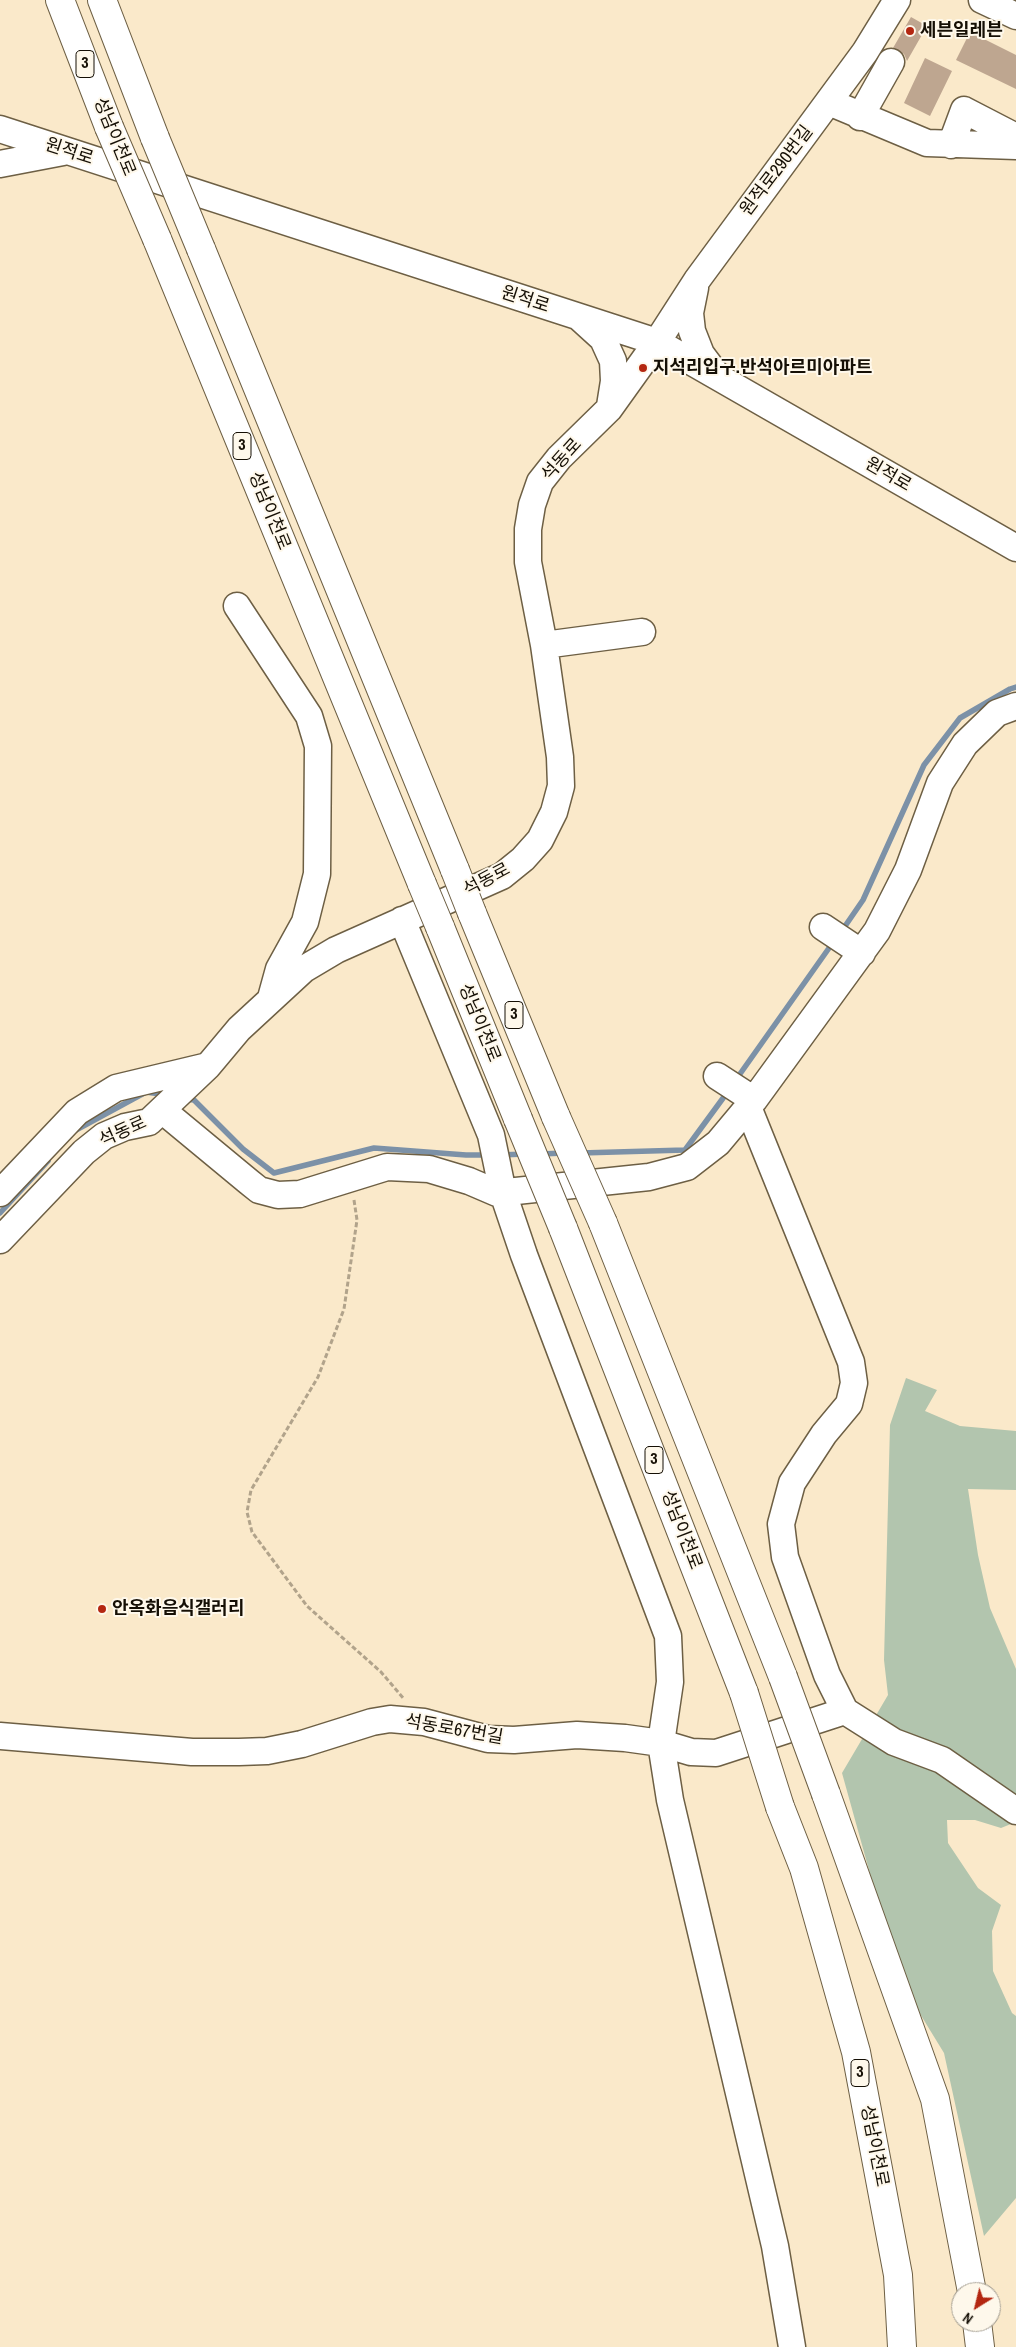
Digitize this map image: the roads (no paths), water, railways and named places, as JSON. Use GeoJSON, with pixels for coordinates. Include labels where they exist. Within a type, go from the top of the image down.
{"type":"FeatureCollection","features":[{"type":"Feature","properties":{"kind":"highway","name":"성남이천로"},"geometry":{"type":"LineString","coordinates":[[60,0],[109,127],[157,239],[563,1228],[744,1693],[780,1807],[804,1868],[856,2052],[898,2275],[902,2347]]}},
{"type":"Feature","properties":{"kind":"highway","name":"성남이천로"},"geometry":{"type":"LineString","coordinates":[[102,0],[155,138],[472,913],[556,1117],[603,1223],[783,1676],[934,2100],[970,2282]]}},
{"type":"Feature","properties":{"kind":"highway"},"geometry":{"type":"LineString","coordinates":[[978,2332],[980,2347]]}},
{"type":"Feature","properties":{"kind":"street","name":"원적로290번길"},"geometry":{"type":"LineString","coordinates":[[657,342],[697,280],[829,102],[897,0]]}},
{"type":"Feature","properties":{"kind":"street"},"geometry":{"type":"LineString","coordinates":[[982,0],[1016,16]]}},
{"type":"Feature","properties":{"kind":"street"},"geometry":{"type":"LineString","coordinates":[[860,117],[891,62]]}},
{"type":"Feature","properties":{"kind":"street"},"geometry":{"type":"LineString","coordinates":[[829,102],[860,117],[927,143],[1016,146]]}},
{"type":"Feature","properties":{"kind":"street"},"geometry":{"type":"LineString","coordinates":[[951,145],[964,110],[1016,137]]}},
{"type":"Feature","properties":{"kind":"street","name":"원적로"},"geometry":{"type":"LineString","coordinates":[[0,129],[657,342],[1016,548]]}},
{"type":"Feature","properties":{"kind":"street"},"geometry":{"type":"LineString","coordinates":[[0,164],[66,151]]}},
{"type":"Feature","properties":{"kind":"street"},"geometry":{"type":"LineString","coordinates":[[697,280],[690,313],[692,331],[700,354],[720,378]]}},
{"type":"Feature","properties":{"kind":"street"},"geometry":{"type":"LineString","coordinates":[[578,317],[603,340],[613,361],[614,382],[609,408]]}},
{"type":"Feature","properties":{"kind":"street","name":"석동로"},"geometry":{"type":"LineString","coordinates":[[0,1240],[84,1152],[104,1136],[125,1127],[149,1122],[208,1066],[239,1029],[304,969],[336,950],[502,876],[523,859],[540,840],[554,812],[561,786],[560,757],[544,645],[528,562],[528,529],[532,505],[540,482],[609,408],[657,342]]}},
{"type":"Feature","properties":{"kind":"street"},"geometry":{"type":"LineString","coordinates":[[237,606],[309,716],[318,746],[316,874],[305,922],[279,969],[271,998]]}},
{"type":"Feature","properties":{"kind":"street"},"geometry":{"type":"LineString","coordinates":[[544,645],[642,632]]}},
{"type":"Feature","properties":{"kind":"street"},"geometry":{"type":"LineString","coordinates":[[501,1187],[649,1177],[687,1167],[718,1143],[738,1092],[858,950],[877,931],[908,870],[940,783],[965,744],[998,714],[1016,706]]}},
{"type":"Feature","properties":{"kind":"street"},"geometry":{"type":"LineString","coordinates":[[402,920],[491,1135],[501,1187],[524,1255],[668,1636],[670,1682],[662,1743],[670,1800],[775,2246],[792,2347]]}},
{"type":"Feature","properties":{"kind":"street"},"geometry":{"type":"LineString","coordinates":[[826,929],[858,950]]}},
{"type":"Feature","properties":{"kind":"street"},"geometry":{"type":"LineString","coordinates":[[0,1193],[77,1112],[116,1088],[208,1066]]}},
{"type":"Feature","properties":{"kind":"street"},"geometry":{"type":"LineString","coordinates":[[738,1092],[851,1362],[854,1383],[848,1404],[824,1434],[792,1483],[781,1524],[785,1557],[828,1674],[845,1710],[894,1742],[942,1760],[1016,1811]]}},
{"type":"Feature","properties":{"kind":"street"},"geometry":{"type":"LineString","coordinates":[[164,1108],[259,1190],[278,1195],[300,1194],[387,1167],[429,1169],[469,1180],[497,1193],[501,1187]]}},
{"type":"Feature","properties":{"kind":"street","name":"석동로67번길"},"geometry":{"type":"LineString","coordinates":[[0,1736],[192,1752],[267,1751],[302,1744],[372,1722],[390,1719],[424,1722],[488,1739],[514,1740],[577,1735],[625,1738],[662,1743],[691,1752],[716,1753],[845,1710]]}},
{"type":"Feature","properties":{"kind":"waterway"},"geometry":{"type":"LineString","coordinates":[[841,932],[863,900],[924,765],[960,718],[1016,687]]}},
{"type":"Feature","properties":{"kind":"waterway"},"geometry":{"type":"LineString","coordinates":[[735,1081],[834,941]]}},
{"type":"Feature","properties":{"kind":"waterway"},"geometry":{"type":"LineString","coordinates":[[581,1153],[685,1150],[729,1090]]}},
{"type":"Feature","properties":{"kind":"waterway"},"geometry":{"type":"LineString","coordinates":[[76,1130],[146,1092],[167,1095]]}},
{"type":"Feature","properties":{"kind":"waterway"},"geometry":{"type":"LineString","coordinates":[[185,1099],[194,1100],[243,1149],[274,1173],[374,1148],[489,1155]]}},
{"type":"Feature","properties":{"kind":"waterway"},"geometry":{"type":"LineString","coordinates":[[541,1154],[564,1153]]}},
{"type":"Feature","properties":{"kind":"waterway"},"geometry":{"type":"LineString","coordinates":[[501,1155],[524,1154]]}},
{"type":"Feature","properties":{"kind":"waterway"},"geometry":{"type":"LineString","coordinates":[[0,1213],[48,1161]]}},
{"type":"Feature","properties":{"kind":"place","name":"세븐일레븐"},"geometry":{"type":"Point","coordinates":[910,31]}},
{"type":"Feature","properties":{"kind":"place","name":"지석리입구.반석아르미아파트"},"geometry":{"type":"Point","coordinates":[643,368]}},
{"type":"Feature","properties":{"kind":"place","name":"안옥화음식갤러리"},"geometry":{"type":"Point","coordinates":[102,1609]}}]}
